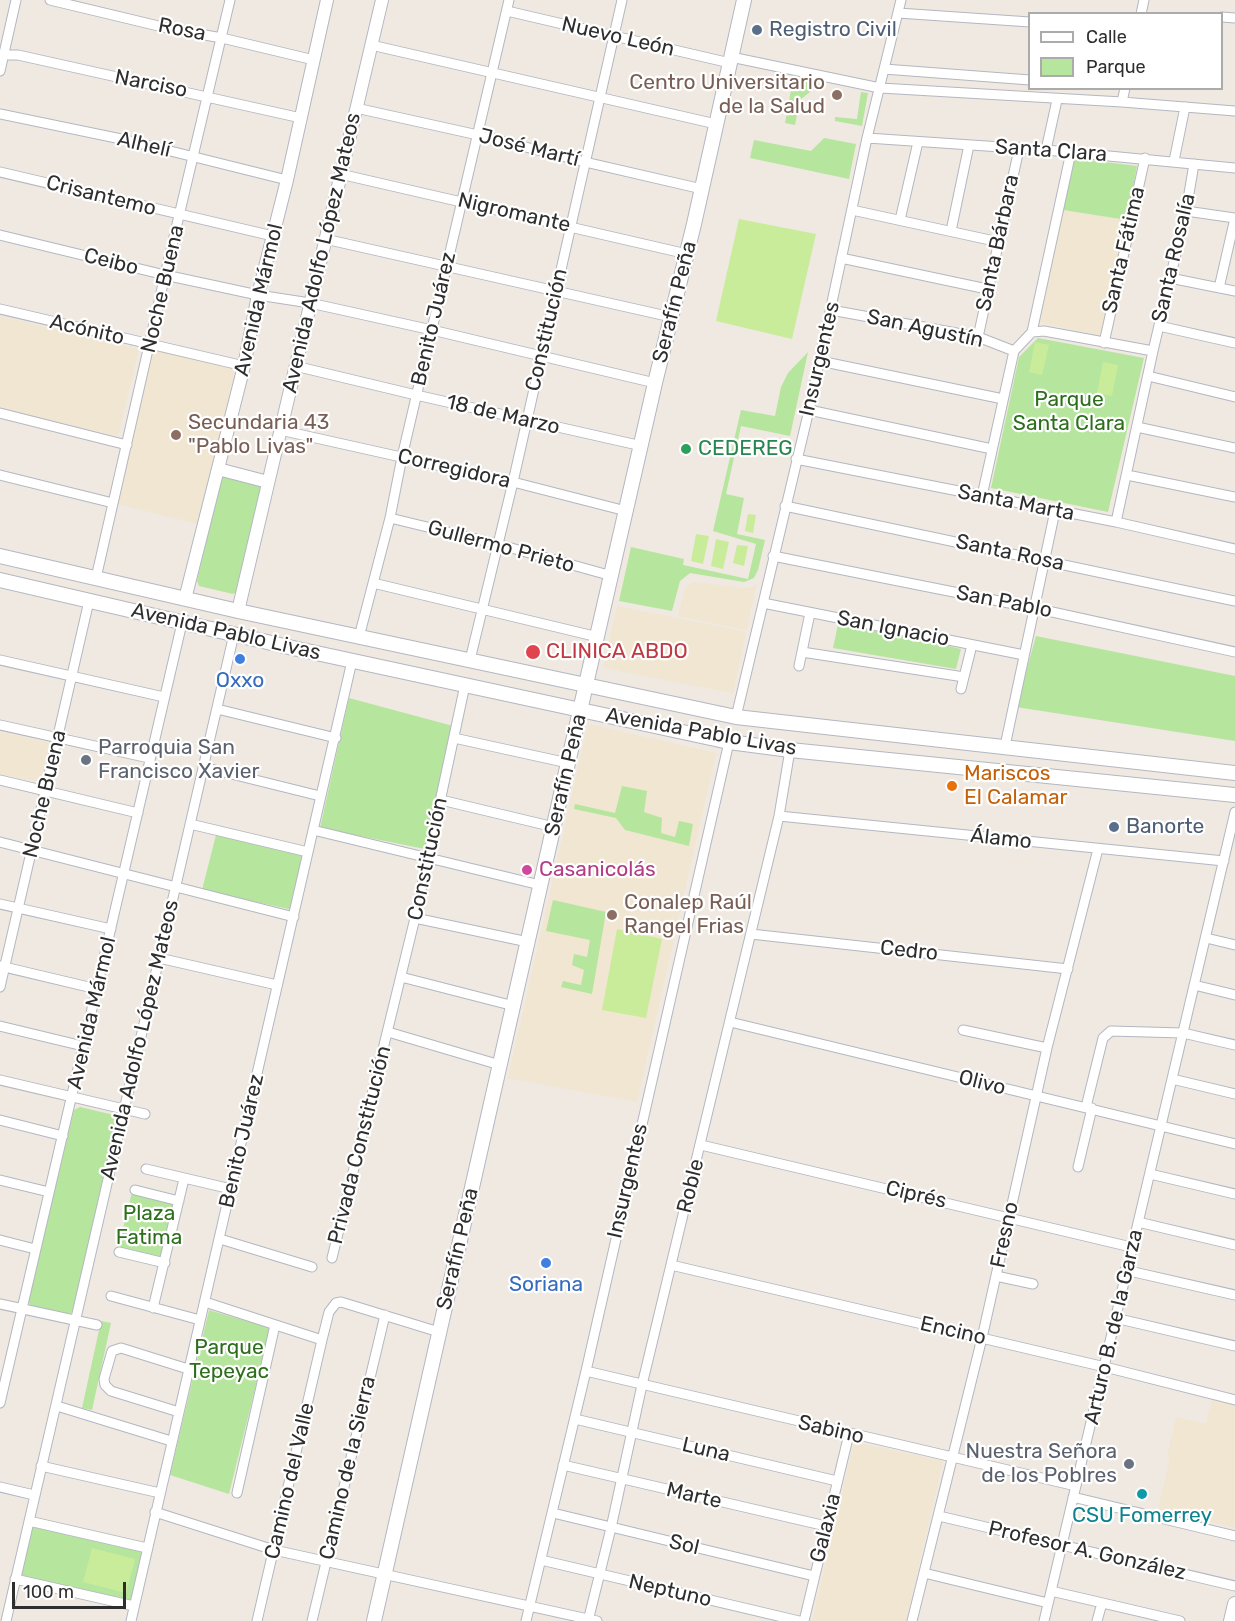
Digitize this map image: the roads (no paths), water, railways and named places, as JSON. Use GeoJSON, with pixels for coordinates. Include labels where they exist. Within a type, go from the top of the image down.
{"type":"FeatureCollection","features":[{"type":"Feature","properties":{"kind":"main road","name":"Serafín Peña"},"geometry":{"type":"LineString","coordinates":[[374,1621],[540,885],[744,0]]}},
{"type":"Feature","properties":{"kind":"main road","name":"Avenida Pablo Livas"},"geometry":{"type":"LineString","coordinates":[[0,556],[238,611],[736,717],[1235,772]]}},
{"type":"Feature","properties":{"kind":"main road","name":"Avenida Pablo Livas"},"geometry":{"type":"LineString","coordinates":[[0,580],[352,661],[729,741],[790,750],[1235,795]]}},
{"type":"Feature","properties":{"kind":"main road"},"geometry":{"type":"LineString","coordinates":[[1231,1621],[1235,1604]]}},
{"type":"Feature","properties":{"kind":"street"},"geometry":{"type":"LineString","coordinates":[[0,71],[16,0]]}},
{"type":"Feature","properties":{"kind":"street","name":"Rosa"},"geometry":{"type":"LineString","coordinates":[[50,0],[314,60]]}},
{"type":"Feature","properties":{"kind":"street","name":"Noche Buena"},"geometry":{"type":"LineString","coordinates":[[96,578],[230,0]]}},
{"type":"Feature","properties":{"kind":"street","name":"Avenida Adolfo López Mateos"},"geometry":{"type":"LineString","coordinates":[[238,611],[382,0]]}},
{"type":"Feature","properties":{"kind":"street","name":"Benito Juárez"},"geometry":{"type":"LineString","coordinates":[[359,637],[390,518],[416,395],[509,0]]}},
{"type":"Feature","properties":{"kind":"street","name":"Constitución"},"geometry":{"type":"LineString","coordinates":[[470,660],[513,482],[622,0]]}},
{"type":"Feature","properties":{"kind":"street","name":"Insurgentes"},"geometry":{"type":"LineString","coordinates":[[736,717],[809,410],[867,138],[901,0]]}},
{"type":"Feature","properties":{"kind":"street","name":"Avenida Mármol"},"geometry":{"type":"LineString","coordinates":[[185,599],[244,366],[258,295],[314,60],[324,1]]}},
{"type":"Feature","properties":{"kind":"street","name":"Nuevo León"},"geometry":{"type":"LineString","coordinates":[[507,11],[614,37],[880,88],[1235,111]]}},
{"type":"Feature","properties":{"kind":"street"},"geometry":{"type":"LineString","coordinates":[[898,13],[1028,22]]}},
{"type":"Feature","properties":{"kind":"street"},"geometry":{"type":"LineString","coordinates":[[370,45],[716,124]]}},
{"type":"Feature","properties":{"kind":"street","name":"Narciso"},"geometry":{"type":"LineString","coordinates":[[2,55],[18,55],[301,118]]}},
{"type":"Feature","properties":{"kind":"street"},"geometry":{"type":"LineString","coordinates":[[884,69],[1028,80]]}},
{"type":"Feature","properties":{"kind":"street"},"geometry":{"type":"LineString","coordinates":[[1122,102],[1125,90]]}},
{"type":"Feature","properties":{"kind":"street"},"geometry":{"type":"LineString","coordinates":[[1046,150],[1057,100]]}},
{"type":"Feature","properties":{"kind":"street"},"geometry":{"type":"LineString","coordinates":[[1174,162],[1185,107]]}},
{"type":"Feature","properties":{"kind":"street","name":"José Martí"},"geometry":{"type":"LineString","coordinates":[[356,108],[702,189]]}},
{"type":"Feature","properties":{"kind":"street","name":"Alhelí"},"geometry":{"type":"LineString","coordinates":[[0,114],[287,180]]}},
{"type":"Feature","properties":{"kind":"street","name":"Santa Clara"},"geometry":{"type":"LineString","coordinates":[[867,138],[1145,158],[1235,168]]}},
{"type":"Feature","properties":{"kind":"street"},"geometry":{"type":"LineString","coordinates":[[900,220],[918,142]]}},
{"type":"Feature","properties":{"kind":"street"},"geometry":{"type":"LineString","coordinates":[[951,231],[969,145]]}},
{"type":"Feature","properties":{"kind":"street","name":"Santa Bárbara"},"geometry":{"type":"LineString","coordinates":[[978,337],[1019,149]]}},
{"type":"Feature","properties":{"kind":"street"},"geometry":{"type":"LineString","coordinates":[[982,496],[1014,351],[1032,332],[1071,152]]}},
{"type":"Feature","properties":{"kind":"street","name":"Santa Fátima"},"geometry":{"type":"LineString","coordinates":[[1104,343],[1145,158]]}},
{"type":"Feature","properties":{"kind":"street","name":"Santa Rosalía"},"geometry":{"type":"LineString","coordinates":[[1116,522],[1186,211],[1194,164]]}},
{"type":"Feature","properties":{"kind":"street","name":"Crisantemo"},"geometry":{"type":"LineString","coordinates":[[0,172],[273,236]]}},
{"type":"Feature","properties":{"kind":"street","name":"Nigromante"},"geometry":{"type":"LineString","coordinates":[[340,174],[687,254]]}},
{"type":"Feature","properties":{"kind":"street"},"geometry":{"type":"LineString","coordinates":[[852,210],[999,242]]}},
{"type":"Feature","properties":{"kind":"street"},"geometry":{"type":"LineString","coordinates":[[1186,211],[1235,218],[1219,288]]}},
{"type":"Feature","properties":{"kind":"street","name":"Ceibo"},"geometry":{"type":"LineString","coordinates":[[0,235],[165,275],[258,295],[310,303],[655,383]]}},
{"type":"Feature","properties":{"kind":"street"},"geometry":{"type":"LineString","coordinates":[[324,239],[671,317]]}},
{"type":"Feature","properties":{"kind":"street"},"geometry":{"type":"LineString","coordinates":[[841,258],[987,289]]}},
{"type":"Feature","properties":{"kind":"street"},"geometry":{"type":"LineString","coordinates":[[1170,278],[1235,291]]}},
{"type":"Feature","properties":{"kind":"street","name":"Acónito"},"geometry":{"type":"LineString","coordinates":[[0,309],[244,366]]}},
{"type":"Feature","properties":{"kind":"street","name":"San Agustín"},"geometry":{"type":"LineString","coordinates":[[831,310],[978,337],[1014,351]]}},
{"type":"Feature","properties":{"kind":"street"},"geometry":{"type":"LineString","coordinates":[[1160,326],[1235,343]]}},
{"type":"Feature","properties":{"kind":"street"},"geometry":{"type":"LineString","coordinates":[[1032,332],[1044,331],[1153,351]]}},
{"type":"Feature","properties":{"kind":"street"},"geometry":{"type":"LineString","coordinates":[[820,361],[1002,399]]}},
{"type":"Feature","properties":{"kind":"street","name":"18 de Marzo"},"geometry":{"type":"LineString","coordinates":[[295,366],[642,446]]}},
{"type":"Feature","properties":{"kind":"street"},"geometry":{"type":"LineString","coordinates":[[1148,376],[1235,397]]}},
{"type":"Feature","properties":{"kind":"street"},"geometry":{"type":"LineString","coordinates":[[809,410],[992,449]]}},
{"type":"Feature","properties":{"kind":"street"},"geometry":{"type":"LineString","coordinates":[[0,413],[127,445]]}},
{"type":"Feature","properties":{"kind":"street"},"geometry":{"type":"LineString","coordinates":[[1137,427],[1235,448]]}},
{"type":"Feature","properties":{"kind":"street","name":"Corregidora"},"geometry":{"type":"LineString","coordinates":[[280,430],[513,482],[626,511]]}},
{"type":"Feature","properties":{"kind":"street","name":"Santa Marta"},"geometry":{"type":"LineString","coordinates":[[796,459],[1116,522],[1235,549]]}},
{"type":"Feature","properties":{"kind":"street"},"geometry":{"type":"LineString","coordinates":[[218,469],[268,482]]}},
{"type":"Feature","properties":{"kind":"street"},"geometry":{"type":"LineString","coordinates":[[0,475],[113,503]]}},
{"type":"Feature","properties":{"kind":"street"},"geometry":{"type":"LineString","coordinates":[[1127,475],[1235,497]]}},
{"type":"Feature","properties":{"kind":"street","name":"Santa Rosa"},"geometry":{"type":"LineString","coordinates":[[785,506],[1235,601]]}},
{"type":"Feature","properties":{"kind":"street"},"geometry":{"type":"LineString","coordinates":[[1005,746],[1055,511]]}},
{"type":"Feature","properties":{"kind":"street","name":"Gullermo Prieto"},"geometry":{"type":"LineString","coordinates":[[390,518],[498,544],[612,576]]}},
{"type":"Feature","properties":{"kind":"street","name":"San Pablo"},"geometry":{"type":"LineString","coordinates":[[773,556],[1034,608],[1235,652]]}},
{"type":"Feature","properties":{"kind":"street"},"geometry":{"type":"LineString","coordinates":[[373,583],[598,637]]}},
{"type":"Feature","properties":{"kind":"street","name":"Noche Buena"},"geometry":{"type":"LineString","coordinates":[[0,987],[2,967],[18,908],[89,601]]}},
{"type":"Feature","properties":{"kind":"street","name":"San Ignacio"},"geometry":{"type":"LineString","coordinates":[[763,603],[1024,655]]}},
{"type":"Feature","properties":{"kind":"street"},"geometry":{"type":"LineString","coordinates":[[799,666],[810,613]]}},
{"type":"Feature","properties":{"kind":"street","name":"Avenida Mármol"},"geometry":{"type":"LineString","coordinates":[[0,1403],[4,1365],[22,1309],[182,623]]}},
{"type":"Feature","properties":{"kind":"street","name":"Avenida Adolfo López Mateos"},"geometry":{"type":"LineString","coordinates":[[6,1621],[234,634]]}},
{"type":"Feature","properties":{"kind":"street"},"geometry":{"type":"LineString","coordinates":[[961,689],[972,645]]}},
{"type":"Feature","properties":{"kind":"street"},"geometry":{"type":"LineString","coordinates":[[802,652],[964,677]]}},
{"type":"Feature","properties":{"kind":"street"},"geometry":{"type":"LineString","coordinates":[[0,660],[165,697]]}},
{"type":"Feature","properties":{"kind":"street","name":"Benito Juárez"},"geometry":{"type":"LineString","coordinates":[[131,1621],[352,661]]}},
{"type":"Feature","properties":{"kind":"street","name":"Constitución"},"geometry":{"type":"LineString","coordinates":[[388,1032],[416,918],[465,685]]}},
{"type":"Feature","properties":{"kind":"street"},"geometry":{"type":"LineString","coordinates":[[217,709],[336,738]]}},
{"type":"Feature","properties":{"kind":"street"},"geometry":{"type":"LineString","coordinates":[[0,724],[149,758]]}},
{"type":"Feature","properties":{"kind":"street"},"geometry":{"type":"LineString","coordinates":[[454,738],[568,763]]}},
{"type":"Feature","properties":{"kind":"street","name":"Insurgentes"},"geometry":{"type":"LineString","coordinates":[[526,1621],[575,1419],[729,741]]}},
{"type":"Feature","properties":{"kind":"street","name":"Roble"},"geometry":{"type":"LineString","coordinates":[[591,1620],[631,1432],[779,816],[790,750]]}},
{"type":"Feature","properties":{"kind":"street"},"geometry":{"type":"LineString","coordinates":[[203,767],[320,796]]}},
{"type":"Feature","properties":{"kind":"street"},"geometry":{"type":"LineString","coordinates":[[0,780],[138,813]]}},
{"type":"Feature","properties":{"kind":"street"},"geometry":{"type":"LineString","coordinates":[[441,800],[554,827]]}},
{"type":"Feature","properties":{"kind":"street","name":"Arturo B. de la Garza"},"geometry":{"type":"LineString","coordinates":[[1044,1621],[1105,1367],[1125,1270],[1150,1174],[1235,812]]}},
{"type":"Feature","properties":{"kind":"street","name":"Álamo"},"geometry":{"type":"LineString","coordinates":[[779,816],[1224,861]]}},
{"type":"Feature","properties":{"kind":"street"},"geometry":{"type":"LineString","coordinates":[[190,824],[308,852]]}},
{"type":"Feature","properties":{"kind":"street"},"geometry":{"type":"LineString","coordinates":[[313,830],[540,885]]}},
{"type":"Feature","properties":{"kind":"street"},"geometry":{"type":"LineString","coordinates":[[0,842],[294,917]]}},
{"type":"Feature","properties":{"kind":"street","name":"Fresno"},"geometry":{"type":"LineString","coordinates":[[912,1621],[982,1338],[1047,1048],[1098,849]]}},
{"type":"Feature","properties":{"kind":"street"},"geometry":{"type":"LineString","coordinates":[[0,904],[111,929]]}},
{"type":"Feature","properties":{"kind":"street"},"geometry":{"type":"LineString","coordinates":[[416,918],[528,942]]}},
{"type":"Feature","properties":{"kind":"street","name":"Cedro"},"geometry":{"type":"LineString","coordinates":[[751,934],[1068,969]]}},
{"type":"Feature","properties":{"kind":"street"},"geometry":{"type":"LineString","coordinates":[[1206,938],[1235,945]]}},
{"type":"Feature","properties":{"kind":"street"},"geometry":{"type":"LineString","coordinates":[[159,958],[277,985]]}},
{"type":"Feature","properties":{"kind":"street"},"geometry":{"type":"LineString","coordinates":[[2,967],[97,989]]}},
{"type":"Feature","properties":{"kind":"street"},"geometry":{"type":"LineString","coordinates":[[401,976],[514,1006]]}},
{"type":"Feature","properties":{"kind":"street"},"geometry":{"type":"LineString","coordinates":[[1194,985],[1235,995]]}},
{"type":"Feature","properties":{"kind":"street","name":"Olivo"},"geometry":{"type":"LineString","coordinates":[[730,1022],[1235,1144]]}},
{"type":"Feature","properties":{"kind":"street"},"geometry":{"type":"LineString","coordinates":[[0,1026],[83,1046]]}},
{"type":"Feature","properties":{"kind":"street"},"geometry":{"type":"LineString","coordinates":[[963,1030],[1047,1048]]}},
{"type":"Feature","properties":{"kind":"street"},"geometry":{"type":"LineString","coordinates":[[1078,1167],[1104,1038],[1108,1032],[1116,1030],[1183,1033],[1235,1045]]}},
{"type":"Feature","properties":{"kind":"street"},"geometry":{"type":"LineString","coordinates":[[388,1032],[500,1065]]}},
{"type":"Feature","properties":{"kind":"street","name":"Privada Constitución"},"geometry":{"type":"LineString","coordinates":[[332,1258],[388,1032]]}},
{"type":"Feature","properties":{"kind":"street"},"geometry":{"type":"LineString","coordinates":[[1172,1079],[1235,1095]]}},
{"type":"Feature","properties":{"kind":"street"},"geometry":{"type":"LineString","coordinates":[[0,1080],[145,1114]]}},
{"type":"Feature","properties":{"kind":"street"},"geometry":{"type":"LineString","coordinates":[[0,1120],[63,1136]]}},
{"type":"Feature","properties":{"kind":"street","name":"Ciprés"},"geometry":{"type":"LineString","coordinates":[[701,1145],[1131,1247]]}},
{"type":"Feature","properties":{"kind":"street"},"geometry":{"type":"LineString","coordinates":[[146,1169],[231,1189]]}},
{"type":"Feature","properties":{"kind":"street"},"geometry":{"type":"LineString","coordinates":[[1150,1174],[1235,1194]]}},
{"type":"Feature","properties":{"kind":"street"},"geometry":{"type":"LineString","coordinates":[[153,1308],[184,1179]]}},
{"type":"Feature","properties":{"kind":"street"},"geometry":{"type":"LineString","coordinates":[[0,1180],[49,1192]]}},
{"type":"Feature","properties":{"kind":"street"},"geometry":{"type":"LineString","coordinates":[[135,1190],[179,1201]]}},
{"type":"Feature","properties":{"kind":"street"},"geometry":{"type":"LineString","coordinates":[[1138,1222],[1235,1245]]}},
{"type":"Feature","properties":{"kind":"street"},"geometry":{"type":"LineString","coordinates":[[220,1239],[312,1267]]}},
{"type":"Feature","properties":{"kind":"street"},"geometry":{"type":"LineString","coordinates":[[0,1240],[35,1249]]}},
{"type":"Feature","properties":{"kind":"street"},"geometry":{"type":"LineString","coordinates":[[119,1252],[165,1263]]}},
{"type":"Feature","properties":{"kind":"street","name":"Encino"},"geometry":{"type":"LineString","coordinates":[[671,1265],[1105,1367],[1235,1400]]}},
{"type":"Feature","properties":{"kind":"street"},"geometry":{"type":"LineString","coordinates":[[1125,1270],[1235,1295]]}},
{"type":"Feature","properties":{"kind":"street"},"geometry":{"type":"LineString","coordinates":[[996,1276],[1034,1284]]}},
{"type":"Feature","properties":{"kind":"street"},"geometry":{"type":"LineString","coordinates":[[111,1296],[200,1320]]}},
{"type":"Feature","properties":{"kind":"street"},"geometry":{"type":"LineString","coordinates":[[205,1302],[322,1340]]}},
{"type":"Feature","properties":{"kind":"street","name":"Camino del Valle"},"geometry":{"type":"LineString","coordinates":[[257,1621],[329,1312],[336,1303],[347,1303],[384,1315]]}},
{"type":"Feature","properties":{"kind":"street"},"geometry":{"type":"LineString","coordinates":[[0,1304],[97,1325]]}},
{"type":"Feature","properties":{"kind":"street"},"geometry":{"type":"LineString","coordinates":[[384,1315],[439,1332]]}},
{"type":"Feature","properties":{"kind":"street","name":"Camino de la Sierra"},"geometry":{"type":"LineString","coordinates":[[312,1621],[384,1315]]}},
{"type":"Feature","properties":{"kind":"street"},"geometry":{"type":"LineString","coordinates":[[1115,1318],[1235,1346]]}},
{"type":"Feature","properties":{"kind":"street"},"geometry":{"type":"LineString","coordinates":[[237,1493],[275,1325]]}},
{"type":"Feature","properties":{"kind":"street"},"geometry":{"type":"LineString","coordinates":[[179,1412],[111,1390],[105,1385],[104,1379],[112,1351],[116,1348],[125,1348],[189,1369]]}},
{"type":"Feature","properties":{"kind":"street","name":"Sabino"},"geometry":{"type":"LineString","coordinates":[[586,1371],[1076,1486]]}},
{"type":"Feature","properties":{"kind":"street"},"geometry":{"type":"LineString","coordinates":[[57,1406],[171,1441]]}},
{"type":"Feature","properties":{"kind":"street","name":"Luna"},"geometry":{"type":"LineString","coordinates":[[575,1419],[837,1481]]}},
{"type":"Feature","properties":{"kind":"street","name":"Galaxia"},"geometry":{"type":"LineString","coordinates":[[804,1621],[849,1434]]}},
{"type":"Feature","properties":{"kind":"street","name":"Marte"},"geometry":{"type":"LineString","coordinates":[[563,1465],[826,1526]]}},
{"type":"Feature","properties":{"kind":"street"},"geometry":{"type":"LineString","coordinates":[[41,1466],[160,1493]]}},
{"type":"Feature","properties":{"kind":"street"},"geometry":{"type":"LineString","coordinates":[[0,1487],[34,1495]]}},
{"type":"Feature","properties":{"kind":"street"},"geometry":{"type":"LineString","coordinates":[[1073,1497],[1235,1536]]}},
{"type":"Feature","properties":{"kind":"street"},"geometry":{"type":"LineString","coordinates":[[155,1512],[274,1550],[591,1620]]}},
{"type":"Feature","properties":{"kind":"street","name":"Sol"},"geometry":{"type":"LineString","coordinates":[[553,1513],[814,1576]]}},
{"type":"Feature","properties":{"kind":"street","name":"Profesor A. González"},"geometry":{"type":"LineString","coordinates":[[939,1516],[1235,1586]]}},
{"type":"Feature","properties":{"kind":"street"},"geometry":{"type":"LineString","coordinates":[[29,1521],[147,1548]]}},
{"type":"Feature","properties":{"kind":"street","name":"Neptuno"},"geometry":{"type":"LineString","coordinates":[[541,1560],[799,1621]]}},
{"type":"Feature","properties":{"kind":"street"},"geometry":{"type":"LineString","coordinates":[[924,1573],[1048,1603]]}},
{"type":"Feature","properties":{"kind":"street"},"geometry":{"type":"LineString","coordinates":[[15,1579],[134,1606]]}},
{"type":"Feature","properties":{"kind":"street"},"geometry":{"type":"LineString","coordinates":[[1051,1591],[1102,1603],[1149,1618],[1180,1621]]}},
{"type":"Feature","properties":{"kind":"street"},"geometry":{"type":"LineString","coordinates":[[1097,1621],[1102,1603]]}},
{"type":"Feature","properties":{"kind":"place","name":"Registro Civil"},"geometry":{"type":"Point","coordinates":[757,30]}},
{"type":"Feature","properties":{"kind":"place","name":"Centro Universitario de la Salud"},"geometry":{"type":"Point","coordinates":[837,95]}},
{"type":"Feature","properties":{"kind":"place","name":"Secundaria 43 \"Pablo Livas\""},"geometry":{"type":"Point","coordinates":[176,435]}},
{"type":"Feature","properties":{"kind":"place","name":"CEDEREG"},"geometry":{"type":"Point","coordinates":[686,449]}},
{"type":"Feature","properties":{"kind":"place","name":"CLINICA ABDO"},"geometry":{"type":"Point","coordinates":[533,652]}},
{"type":"Feature","properties":{"kind":"place","name":"Oxxo"},"geometry":{"type":"Point","coordinates":[240,659]}},
{"type":"Feature","properties":{"kind":"place","name":"Parroquia San Francisco Xavier"},"geometry":{"type":"Point","coordinates":[86,760]}},
{"type":"Feature","properties":{"kind":"place","name":"Mariscos El Calamar"},"geometry":{"type":"Point","coordinates":[952,786]}},
{"type":"Feature","properties":{"kind":"place","name":"Banorte"},"geometry":{"type":"Point","coordinates":[1114,827]}},
{"type":"Feature","properties":{"kind":"place","name":"Casanicolás"},"geometry":{"type":"Point","coordinates":[527,870]}},
{"type":"Feature","properties":{"kind":"place","name":"Conalep Raúl Rangel Frias"},"geometry":{"type":"Point","coordinates":[612,915]}},
{"type":"Feature","properties":{"kind":"place","name":"Soriana"},"geometry":{"type":"Point","coordinates":[546,1263]}},
{"type":"Feature","properties":{"kind":"place","name":"Nuestra Señora de los Poblres"},"geometry":{"type":"Point","coordinates":[1129,1464]}},
{"type":"Feature","properties":{"kind":"place","name":"CSU Fomerrey"},"geometry":{"type":"Point","coordinates":[1142,1494]}},
{"type":"Feature","properties":{"kind":"park label","name":"Parque Santa Clara"},"geometry":{"type":"Point","coordinates":[1069,412]}},
{"type":"Feature","properties":{"kind":"park label","name":"Plaza Fatima"},"geometry":{"type":"Point","coordinates":[149,1226]}},
{"type":"Feature","properties":{"kind":"park label","name":"Parque Tepeyac"},"geometry":{"type":"Point","coordinates":[229,1360]}}]}
